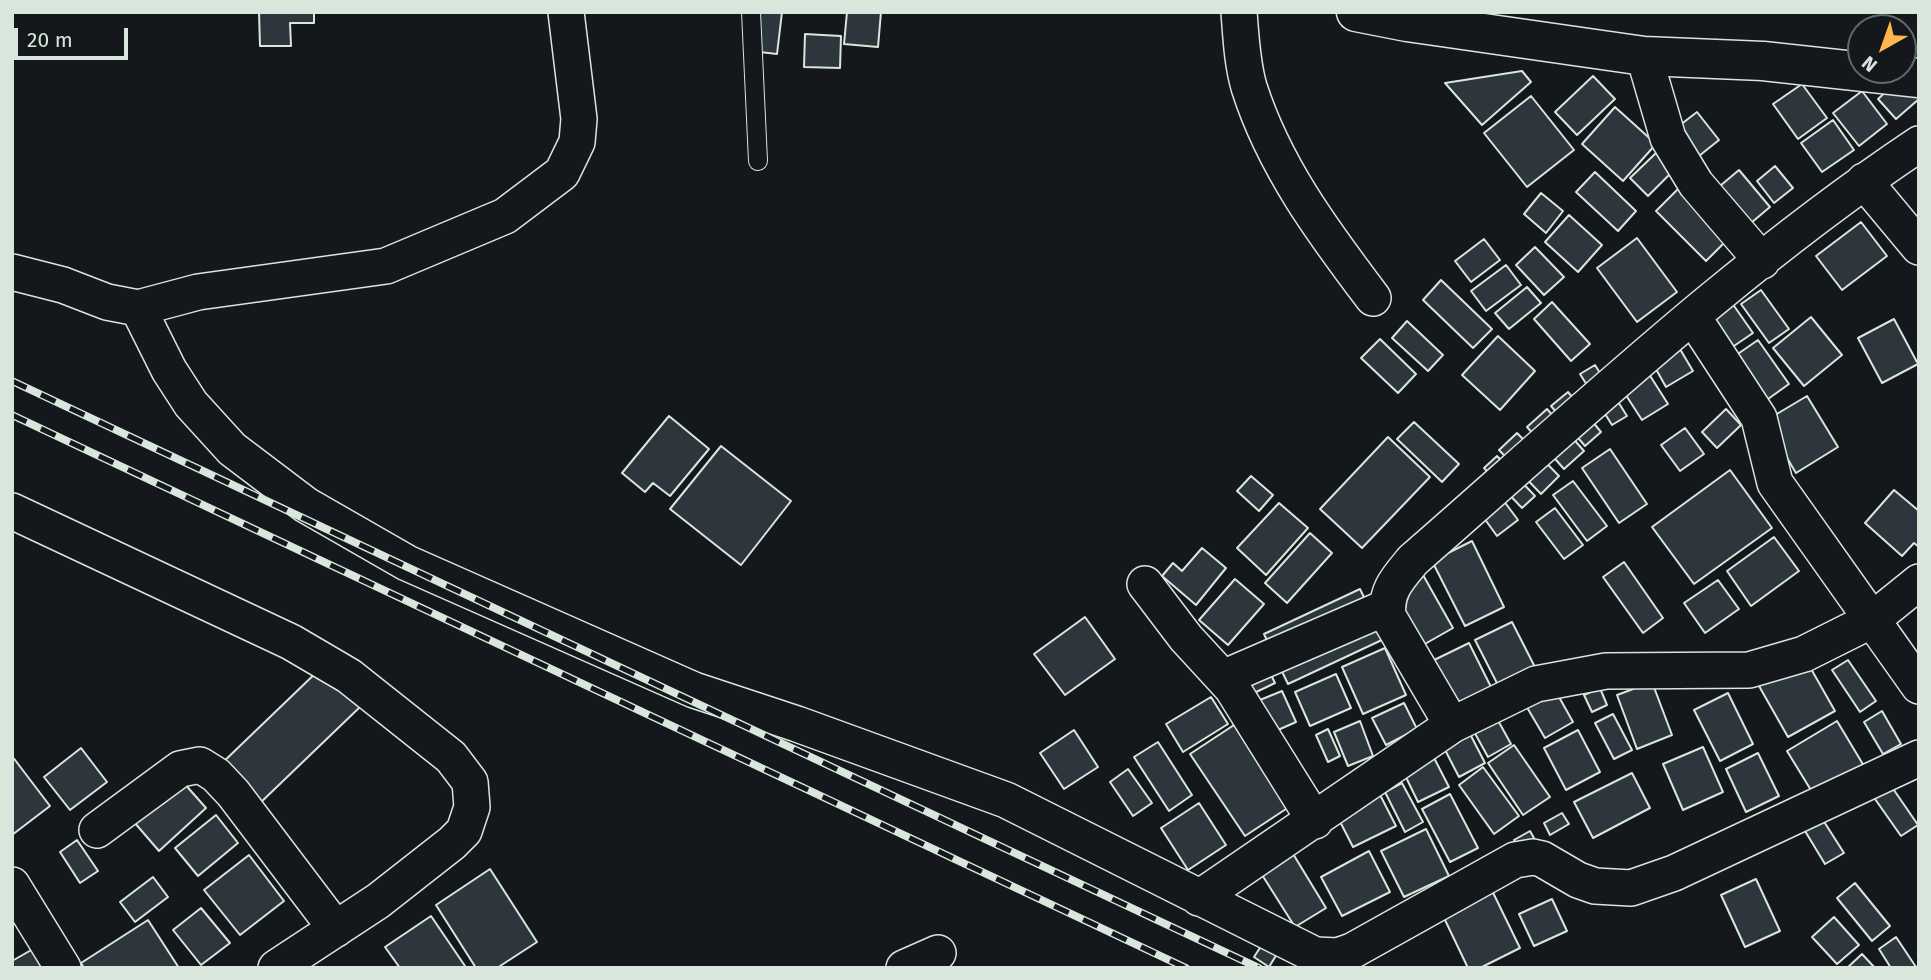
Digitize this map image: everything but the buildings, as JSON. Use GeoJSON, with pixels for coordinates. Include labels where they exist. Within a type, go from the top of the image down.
{"type":"FeatureCollection","features":[{"type":"Feature","properties":{"kind":"highway"},"geometry":{"type":"LineString","coordinates":[[1356,12],[1407,22],[1644,56],[1763,61],[1919,78]]}},
{"type":"Feature","properties":{"kind":"street"},"geometry":{"type":"LineString","coordinates":[[12,272],[63,285],[107,302],[138,308],[198,292],[386,266],[505,216],[562,173],[577,142],[579,119],[566,12]]}},
{"type":"Feature","properties":{"kind":"street"},"geometry":{"type":"LineString","coordinates":[[1239,12],[1242,50],[1249,85],[1267,136],[1291,184],[1330,242],[1373,298]]}},
{"type":"Feature","properties":{"kind":"street"},"geometry":{"type":"LineString","coordinates":[[1644,56],[1668,138],[1696,184],[1762,261]]}},
{"type":"Feature","properties":{"kind":"street"},"geometry":{"type":"LineString","coordinates":[[1452,725],[1388,616],[1387,607],[1392,587],[1413,561],[1693,317],[1864,181],[1919,144]]}},
{"type":"Feature","properties":{"kind":"street"},"geometry":{"type":"LineString","coordinates":[[1864,181],[1919,247]]}},
{"type":"Feature","properties":{"kind":"street"},"geometry":{"type":"LineString","coordinates":[[138,308],[169,370],[191,404],[232,449],[306,505],[407,563],[694,690],[797,724],[1006,800],[1315,955],[1338,956],[1393,929],[1515,860],[1533,857],[1542,859],[1578,880],[1595,886],[1631,888],[1674,873],[1919,758]]}},
{"type":"Feature","properties":{"kind":"street"},"geometry":{"type":"LineString","coordinates":[[1693,317],[1759,418],[1775,483],[1919,686]]}},
{"type":"Feature","properties":{"kind":"street"},"geometry":{"type":"LineString","coordinates":[[12,511],[291,642],[349,676],[451,757],[470,782],[472,807],[464,831],[452,843],[378,901],[276,968]]}},
{"type":"Feature","properties":{"kind":"street"},"geometry":{"type":"LineString","coordinates":[[1199,898],[1452,725],[1536,684],[1606,671],[1749,670],[1804,654],[1872,620],[1919,582]]}},
{"type":"Feature","properties":{"kind":"street"},"geometry":{"type":"LineString","coordinates":[[1145,584],[1186,638],[1232,688],[1315,821]]}},
{"type":"Feature","properties":{"kind":"street"},"geometry":{"type":"LineString","coordinates":[[1223,678],[1387,607]]}},
{"type":"Feature","properties":{"kind":"street"},"geometry":{"type":"LineString","coordinates":[[97,830],[180,769],[200,765],[216,775],[233,793],[335,929]]}},
{"type":"Feature","properties":{"kind":"street"},"geometry":{"type":"LineString","coordinates":[[12,885],[63,968]]}},
{"type":"Feature","properties":{"kind":"street"},"geometry":{"type":"LineString","coordinates":[[904,968],[937,953]]}},
{"type":"Feature","properties":{"kind":"lane"},"geometry":{"type":"LineString","coordinates":[[751,12],[758,161]]}},
{"type":"Feature","properties":{"kind":"railway"},"geometry":{"type":"LineString","coordinates":[[12,381],[1259,968]]}},
{"type":"Feature","properties":{"kind":"railway"},"geometry":{"type":"LineString","coordinates":[[12,415],[1186,968]]}}]}
